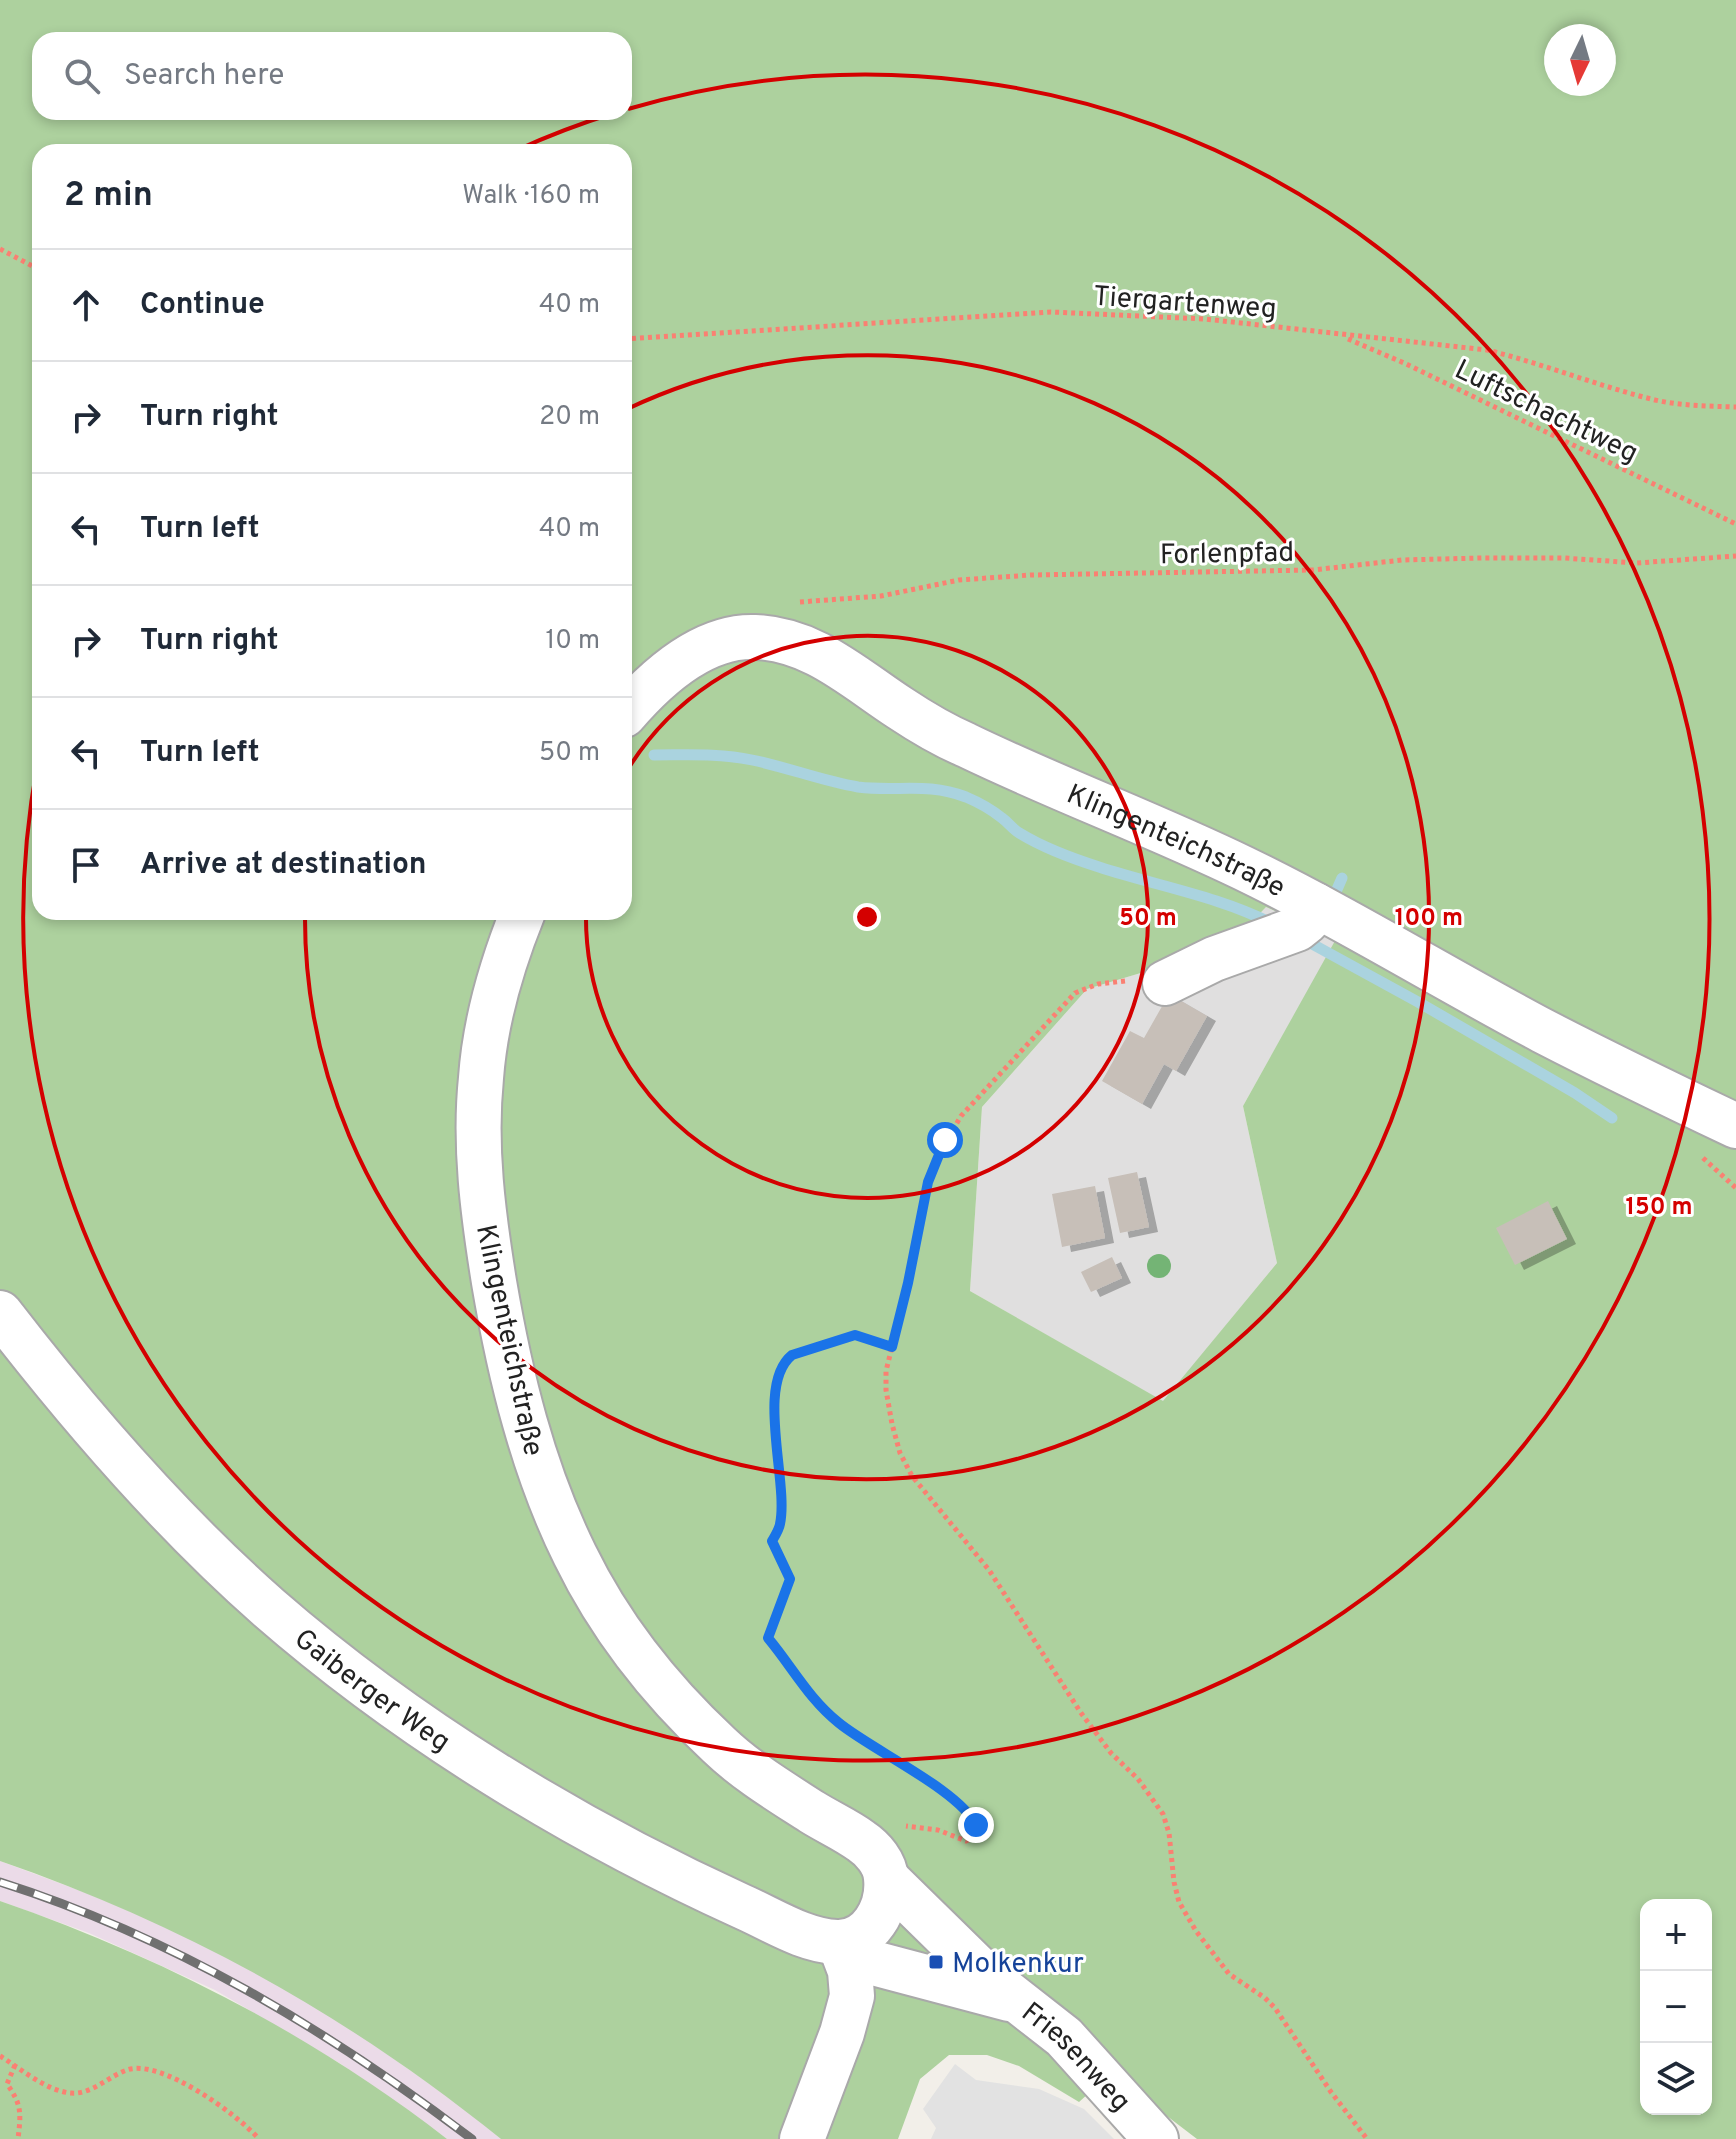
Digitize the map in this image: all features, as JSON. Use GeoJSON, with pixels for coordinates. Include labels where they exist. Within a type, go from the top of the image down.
{"type":"FeatureCollection","features":[{"type":"Feature","properties":{"kind":"street","name":"Klingenteichstraße"},"geometry":{"type":"LineString","coordinates":[[632,707],[692,654],[709,646],[745,637],[796,643],[819,653],[901,709],[964,745],[1243,868],[1543,1031],[1736,1126]]}},
{"type":"Feature","properties":{"kind":"street"},"geometry":{"type":"LineString","coordinates":[[1165,983],[1214,959],[1297,929],[1307,921],[1315,905]]}},
{"type":"Feature","properties":{"kind":"street","name":"Klingenteichstraße"},"geometry":{"type":"LineString","coordinates":[[520,920],[500,978],[488,1029],[481,1074],[479,1168],[501,1321],[535,1458],[545,1485],[575,1556],[593,1589],[662,1686],[725,1751],[811,1811],[861,1840],[878,1858],[887,1879]]}},
{"type":"Feature","properties":{"kind":"street","name":"Gaiberger Weg"},"geometry":{"type":"LineString","coordinates":[[0,1313],[108,1444],[193,1537],[270,1609],[351,1673],[492,1772],[705,1890],[791,1928],[839,1942],[862,1960],[1019,2001]]}},
{"type":"Feature","properties":{"kind":"street"},"geometry":{"type":"LineString","coordinates":[[802,2139],[842,2033],[852,1996],[850,1971],[839,1942],[853,1940],[866,1933],[877,1920],[884,1902],[887,1879]]}},
{"type":"Feature","properties":{"kind":"street","name":"Friesenweg"},"geometry":{"type":"LineString","coordinates":[[887,1879],[986,1976],[1064,2037],[1156,2139]]}},
{"type":"Feature","properties":{"kind":"path"},"geometry":{"type":"LineString","coordinates":[[0,249],[32,266]]}},
{"type":"Feature","properties":{"kind":"path","name":"Tiergartenweg"},"geometry":{"type":"LineString","coordinates":[[632,338],[1051,312],[1205,319],[1487,350],[1655,400],[1693,406],[1736,407]]}},
{"type":"Feature","properties":{"kind":"path","name":"Luftschachtweg"},"geometry":{"type":"LineString","coordinates":[[1339,336],[1404,363],[1736,524]]}},
{"type":"Feature","properties":{"kind":"path","name":"Forlenpfad"},"geometry":{"type":"LineString","coordinates":[[791,602],[881,596],[959,580],[1031,575],[1313,570],[1402,560],[1564,558],[1637,563],[1736,556]]}},
{"type":"Feature","properties":{"kind":"path"},"geometry":{"type":"LineString","coordinates":[[1165,983],[1116,981],[1075,993],[961,1116],[945,1140],[928,1182],[886,1371],[886,1390],[900,1453],[912,1476],[996,1580],[1081,1713],[1158,1807],[1169,1833],[1179,1902],[1196,1931],[1229,1974],[1275,2008],[1338,2103],[1367,2139]]}},
{"type":"Feature","properties":{"kind":"path"},"geometry":{"type":"LineString","coordinates":[[1698,1154],[1736,1188]]}},
{"type":"Feature","properties":{"kind":"path"},"geometry":{"type":"LineString","coordinates":[[892,1347],[855,1335],[792,1355],[783,1362],[773,1432],[781,1486],[780,1526],[772,1541],[790,1579],[768,1638],[804,1688],[840,1724],[932,1784],[970,1816],[977,1829],[974,1837],[966,1841],[938,1830],[896,1825]]}},
{"type":"Feature","properties":{"kind":"path"},"geometry":{"type":"LineString","coordinates":[[0,2056],[52,2087],[70,2093],[87,2090],[131,2068],[150,2069],[223,2107],[259,2139]]}},
{"type":"Feature","properties":{"kind":"path"},"geometry":{"type":"LineString","coordinates":[[15,2065],[7,2084],[19,2101],[18,2139]]}},
{"type":"Feature","properties":{"kind":"shaded area"},"geometry":{"type":"Polygon","coordinates":[[[1266,907],[1337,939],[1243,1106],[1277,1263],[1163,1402],[970,1291],[982,1107],[1087,989],[1228,947],[1266,907]]]}},
{"type":"Feature","properties":{"kind":"shaded area"},"geometry":{"type":"Polygon","coordinates":[[[0,1861],[183,1934],[282,1987],[384,2052],[458,2104],[501,2139],[447,2139],[341,2064],[215,1990],[89,1933],[0,1901],[0,1861]]]}},
{"type":"Feature","properties":{"kind":"shaded area"},"geometry":{"type":"Polygon","coordinates":[[[955,2064],[976,2080],[1039,2089],[1084,2109],[1114,2139],[931,2139],[936,2128],[923,2109],[955,2064]]]}},
{"type":"Feature","properties":{"kind":"green space"},"geometry":{"type":"Polygon","coordinates":[[[0,0],[1736,0],[1736,2139],[1197,2139],[1163,2113],[1120,2065],[1079,2102],[1019,2066],[987,2055],[949,2055],[920,2079],[898,2139],[501,2139],[384,2052],[324,2014],[263,1978],[136,1914],[0,1861],[0,0]],[[1266,907],[1228,947],[1087,989],[982,1107],[970,1291],[1163,1401],[1277,1263],[1243,1106],[1336,939],[1266,907]]]}},
{"type":"Feature","properties":{"kind":"green space"},"geometry":{"type":"Polygon","coordinates":[[[0,1901],[119,1947],[233,2002],[343,2065],[447,2139],[0,2139],[0,1901]]]}},
{"type":"Feature","properties":{"kind":"building"},"geometry":{"type":"Polygon","coordinates":[[[1169,994],[1207,1016],[1176,1071],[1164,1064],[1142,1104],[1102,1081],[1130,1031],[1144,1038],[1169,994]]]}},
{"type":"Feature","properties":{"kind":"building"},"geometry":{"type":"Polygon","coordinates":[[[1137,1172],[1149,1227],[1120,1233],[1108,1178],[1137,1172]]]}},
{"type":"Feature","properties":{"kind":"building"},"geometry":{"type":"Polygon","coordinates":[[[1095,1186],[1105,1238],[1062,1247],[1052,1194],[1095,1186]]]}},
{"type":"Feature","properties":{"kind":"building"},"geometry":{"type":"Polygon","coordinates":[[[1548,1201],[1567,1239],[1515,1265],[1496,1228],[1548,1201]]]}},
{"type":"Feature","properties":{"kind":"building"},"geometry":{"type":"Polygon","coordinates":[[[1112,1257],[1122,1278],[1091,1292],[1081,1272],[1112,1257]]]}},
{"type":"Feature","properties":{"kind":"waterway"},"geometry":{"type":"LineString","coordinates":[[654,755],[740,758],[858,787],[952,792],[980,804],[1018,832],[1059,853],[1209,899],[1273,924]]}},
{"type":"Feature","properties":{"kind":"waterway"},"geometry":{"type":"LineString","coordinates":[[1335,894],[1342,878]]}},
{"type":"Feature","properties":{"kind":"waterway"},"geometry":{"type":"LineString","coordinates":[[1303,939],[1418,1002],[1575,1093],[1612,1118]]}},
{"type":"Feature","properties":{"kind":"railway"},"geometry":{"type":"LineString","coordinates":[[0,1882],[126,1930],[247,1990],[362,2061],[472,2139]]}},
{"type":"Feature","properties":{"kind":"place","name":"Molkenkur"},"geometry":{"type":"Point","coordinates":[936,1962]}},
{"type":"Feature","properties":{"kind":"route"},"geometry":{"type":"LineString","coordinates":[[945,1140],[928,1182],[892,1347],[855,1335],[792,1355],[783,1362],[773,1432],[781,1486],[780,1526],[772,1541],[790,1579],[768,1638],[804,1688],[840,1724],[932,1784],[970,1816],[976,1825]]}}]}
